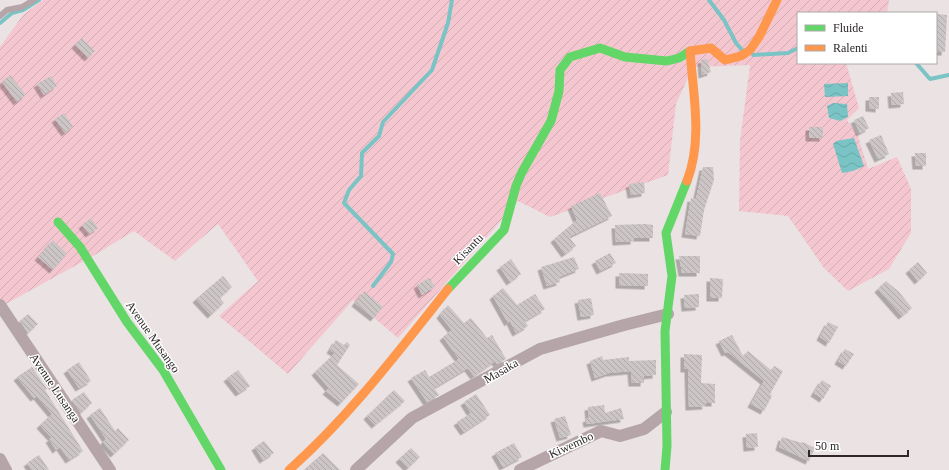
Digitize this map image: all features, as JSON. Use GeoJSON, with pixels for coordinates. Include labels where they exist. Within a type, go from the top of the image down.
{"type":"FeatureCollection","features":[{"type":"Feature","properties":{"kind":"street","name":"Kisantu"},"geometry":{"type":"LineString","coordinates":[[289,470],[315,447],[381,374],[450,286],[504,230],[516,186],[552,121],[559,92],[560,70],[570,56],[600,48],[625,57],[666,61],[679,58],[690,51],[711,48],[725,60],[734,59],[746,54],[753,45],[777,0]]}},
{"type":"Feature","properties":{"kind":"street"},"geometry":{"type":"LineString","coordinates":[[666,470],[665,331],[672,276],[666,233],[693,165],[695,139],[690,51]]}},
{"type":"Feature","properties":{"kind":"street","name":"Avenue Musango"},"geometry":{"type":"LineString","coordinates":[[58,222],[80,247],[127,322],[163,370],[221,470]]}},
{"type":"Feature","properties":{"kind":"street","name":"Avenue Lusanga"},"geometry":{"type":"LineString","coordinates":[[0,305],[110,470]]}},
{"type":"Feature","properties":{"kind":"street","name":"Masaka"},"geometry":{"type":"LineString","coordinates":[[356,470],[412,418],[540,349],[624,324],[668,314]]}},
{"type":"Feature","properties":{"kind":"street","name":"Kiwembo"},"geometry":{"type":"LineString","coordinates":[[520,470],[601,432],[620,436],[644,429],[666,412]]}},
{"type":"Feature","properties":{"kind":"street"},"geometry":{"type":"LineString","coordinates":[[0,459],[6,470]]}},
{"type":"Feature","properties":{"kind":"lane"},"geometry":{"type":"LineString","coordinates":[[0,16],[7,10],[22,7],[34,0]]}},
{"type":"Feature","properties":{"kind":"shaded area"},"geometry":{"type":"Polygon","coordinates":[[[43,0],[889,0],[887,12],[797,12],[797,64],[846,64],[859,108],[847,120],[858,136],[868,169],[897,157],[911,189],[911,233],[889,269],[848,291],[824,268],[788,216],[739,211],[740,141],[750,65],[693,67],[676,104],[668,175],[550,217],[518,201],[398,338],[353,300],[288,374],[219,316],[258,281],[218,224],[175,261],[134,231],[93,256],[4,305],[0,300],[0,47],[23,15],[43,0]]]}},
{"type":"Feature","properties":{"kind":"water"},"geometry":{"type":"Polygon","coordinates":[[[848,83],[848,96],[825,97],[824,84],[848,83]]]}},
{"type":"Feature","properties":{"kind":"water"},"geometry":{"type":"Polygon","coordinates":[[[833,103],[847,104],[848,117],[840,121],[829,118],[827,106],[833,103]]]}},
{"type":"Feature","properties":{"kind":"water"},"geometry":{"type":"Polygon","coordinates":[[[854,138],[864,166],[853,171],[842,173],[833,144],[836,141],[854,138]]]}},
{"type":"Feature","properties":{"kind":"building"},"geometry":{"type":"Polygon","coordinates":[[[937,14],[947,15],[945,52],[937,52],[937,14]]]}},
{"type":"Feature","properties":{"kind":"building"},"geometry":{"type":"Polygon","coordinates":[[[82,38],[95,51],[88,58],[75,45],[82,38]]]}},
{"type":"Feature","properties":{"kind":"building"},"geometry":{"type":"Polygon","coordinates":[[[707,59],[711,72],[702,75],[701,60],[707,59]]]}},
{"type":"Feature","properties":{"kind":"building"},"geometry":{"type":"Polygon","coordinates":[[[10,75],[26,95],[17,102],[2,82],[10,75]]]}},
{"type":"Feature","properties":{"kind":"building"},"geometry":{"type":"Polygon","coordinates":[[[51,76],[57,86],[44,95],[37,84],[51,76]]]}},
{"type":"Feature","properties":{"kind":"building"},"geometry":{"type":"Polygon","coordinates":[[[903,92],[904,104],[892,105],[891,93],[903,92]]]}},
{"type":"Feature","properties":{"kind":"building"},"geometry":{"type":"Polygon","coordinates":[[[869,97],[879,97],[879,109],[869,108],[869,97]]]}},
{"type":"Feature","properties":{"kind":"building"},"geometry":{"type":"Polygon","coordinates":[[[64,113],[73,127],[65,133],[55,119],[64,113]]]}},
{"type":"Feature","properties":{"kind":"building"},"geometry":{"type":"Polygon","coordinates":[[[863,116],[869,128],[860,133],[854,120],[863,116]]]}},
{"type":"Feature","properties":{"kind":"building"},"geometry":{"type":"Polygon","coordinates":[[[809,127],[823,127],[823,138],[809,138],[809,127]]]}},
{"type":"Feature","properties":{"kind":"building"},"geometry":{"type":"Polygon","coordinates":[[[881,135],[889,154],[878,159],[869,140],[881,135]]]}},
{"type":"Feature","properties":{"kind":"building"},"geometry":{"type":"Polygon","coordinates":[[[915,153],[926,153],[926,166],[916,166],[915,153]]]}},
{"type":"Feature","properties":{"kind":"building"},"geometry":{"type":"Polygon","coordinates":[[[703,167],[713,167],[714,180],[704,210],[700,236],[685,234],[691,198],[696,199],[703,167]]]}},
{"type":"Feature","properties":{"kind":"building"},"geometry":{"type":"Polygon","coordinates":[[[644,182],[645,193],[631,195],[629,184],[644,182]]]}},
{"type":"Feature","properties":{"kind":"building"},"geometry":{"type":"Polygon","coordinates":[[[600,193],[612,216],[569,237],[576,246],[565,254],[554,239],[577,220],[571,206],[600,193]]]}},
{"type":"Feature","properties":{"kind":"building"},"geometry":{"type":"Polygon","coordinates":[[[91,218],[98,228],[89,234],[82,225],[91,218]]]}},
{"type":"Feature","properties":{"kind":"building"},"geometry":{"type":"Polygon","coordinates":[[[615,225],[653,225],[653,238],[634,238],[634,241],[616,242],[615,225]]]}},
{"type":"Feature","properties":{"kind":"building"},"geometry":{"type":"Polygon","coordinates":[[[53,240],[67,254],[53,270],[38,257],[53,240]]]}},
{"type":"Feature","properties":{"kind":"building"},"geometry":{"type":"Polygon","coordinates":[[[610,253],[616,263],[600,271],[595,261],[610,253]]]}},
{"type":"Feature","properties":{"kind":"building"},"geometry":{"type":"Polygon","coordinates":[[[679,256],[700,256],[700,273],[682,273],[679,256]]]}},
{"type":"Feature","properties":{"kind":"building"},"geometry":{"type":"Polygon","coordinates":[[[574,257],[579,269],[559,277],[560,282],[547,286],[541,267],[574,257]]]}},
{"type":"Feature","properties":{"kind":"building"},"geometry":{"type":"Polygon","coordinates":[[[511,259],[521,274],[510,282],[500,267],[511,259]]]}},
{"type":"Feature","properties":{"kind":"building"},"geometry":{"type":"Polygon","coordinates":[[[918,262],[927,273],[918,281],[909,270],[918,262]]]}},
{"type":"Feature","properties":{"kind":"building"},"geometry":{"type":"Polygon","coordinates":[[[619,273],[648,274],[648,286],[619,285],[619,273]]]}},
{"type":"Feature","properties":{"kind":"building"},"geometry":{"type":"Polygon","coordinates":[[[223,276],[232,287],[220,298],[224,303],[211,315],[196,299],[223,276]]]}},
{"type":"Feature","properties":{"kind":"building"},"geometry":{"type":"Polygon","coordinates":[[[429,278],[435,287],[422,295],[417,285],[429,278]]]}},
{"type":"Feature","properties":{"kind":"building"},"geometry":{"type":"Polygon","coordinates":[[[710,278],[723,279],[722,298],[710,298],[710,278]]]}},
{"type":"Feature","properties":{"kind":"building"},"geometry":{"type":"Polygon","coordinates":[[[886,281],[899,292],[912,308],[902,316],[878,289],[886,281]]]}},
{"type":"Feature","properties":{"kind":"building"},"geometry":{"type":"Polygon","coordinates":[[[503,288],[517,305],[535,294],[545,309],[525,321],[528,326],[516,333],[510,321],[508,323],[493,296],[503,288]]]}},
{"type":"Feature","properties":{"kind":"building"},"geometry":{"type":"Polygon","coordinates":[[[364,291],[383,307],[374,318],[355,303],[364,291]]]}},
{"type":"Feature","properties":{"kind":"building"},"geometry":{"type":"Polygon","coordinates":[[[699,294],[699,307],[685,308],[684,295],[699,294]]]}},
{"type":"Feature","properties":{"kind":"building"},"geometry":{"type":"Polygon","coordinates":[[[591,298],[594,315],[581,317],[578,300],[591,298]]]}},
{"type":"Feature","properties":{"kind":"building"},"geometry":{"type":"Polygon","coordinates":[[[448,305],[464,323],[471,318],[487,338],[492,335],[506,359],[497,364],[495,361],[474,376],[468,368],[434,388],[439,395],[427,402],[411,378],[425,370],[429,377],[459,359],[443,337],[452,330],[440,315],[448,305]]]}},
{"type":"Feature","properties":{"kind":"building"},"geometry":{"type":"Polygon","coordinates":[[[28,314],[38,324],[28,333],[20,321],[28,314]]]}},
{"type":"Feature","properties":{"kind":"building"},"geometry":{"type":"Polygon","coordinates":[[[828,322],[838,327],[829,343],[820,337],[828,322]]]}},
{"type":"Feature","properties":{"kind":"building"},"geometry":{"type":"Polygon","coordinates":[[[732,335],[743,356],[748,351],[771,370],[774,366],[783,371],[770,394],[772,396],[764,411],[751,404],[764,381],[728,352],[725,353],[719,341],[732,335]]]}},
{"type":"Feature","properties":{"kind":"building"},"geometry":{"type":"Polygon","coordinates":[[[336,340],[344,345],[347,342],[350,345],[337,365],[359,384],[341,403],[326,391],[329,388],[315,372],[335,353],[330,350],[336,340]]]}},
{"type":"Feature","properties":{"kind":"building"},"geometry":{"type":"Polygon","coordinates":[[[845,349],[854,354],[846,366],[838,361],[845,349]]]}},
{"type":"Feature","properties":{"kind":"building"},"geometry":{"type":"Polygon","coordinates":[[[684,354],[702,355],[701,383],[715,384],[715,403],[705,403],[706,406],[689,407],[688,369],[684,369],[684,354]]]}},
{"type":"Feature","properties":{"kind":"building"},"geometry":{"type":"Polygon","coordinates":[[[602,356],[603,360],[629,357],[629,361],[656,360],[656,375],[644,376],[644,383],[632,383],[631,371],[609,373],[595,378],[590,361],[602,356]]]}},
{"type":"Feature","properties":{"kind":"building"},"geometry":{"type":"Polygon","coordinates":[[[79,362],[91,381],[79,388],[67,370],[79,362]]]}},
{"type":"Feature","properties":{"kind":"building"},"geometry":{"type":"Polygon","coordinates":[[[32,367],[47,389],[45,390],[83,451],[69,460],[60,447],[56,450],[49,439],[52,438],[40,425],[52,414],[37,396],[34,398],[17,377],[32,367]]]}},
{"type":"Feature","properties":{"kind":"building"},"geometry":{"type":"Polygon","coordinates":[[[238,370],[250,386],[239,393],[227,378],[238,370]]]}},
{"type":"Feature","properties":{"kind":"building"},"geometry":{"type":"Polygon","coordinates":[[[822,380],[831,386],[823,399],[814,393],[822,380]]]}},
{"type":"Feature","properties":{"kind":"building"},"geometry":{"type":"Polygon","coordinates":[[[394,390],[405,401],[375,425],[367,416],[394,390]]]}},
{"type":"Feature","properties":{"kind":"building"},"geometry":{"type":"Polygon","coordinates":[[[84,392],[92,403],[81,413],[72,400],[84,392]]]}},
{"type":"Feature","properties":{"kind":"building"},"geometry":{"type":"Polygon","coordinates":[[[476,394],[490,415],[464,432],[457,422],[471,413],[464,402],[476,394]]]}},
{"type":"Feature","properties":{"kind":"building"},"geometry":{"type":"Polygon","coordinates":[[[604,405],[605,413],[621,408],[624,419],[587,424],[586,419],[589,418],[588,407],[604,405]]]}},
{"type":"Feature","properties":{"kind":"building"},"geometry":{"type":"Polygon","coordinates":[[[100,408],[115,431],[118,428],[129,440],[114,454],[103,442],[106,439],[90,415],[100,408]]]}},
{"type":"Feature","properties":{"kind":"building"},"geometry":{"type":"Polygon","coordinates":[[[565,416],[571,435],[560,438],[554,419],[565,416]]]}},
{"type":"Feature","properties":{"kind":"building"},"geometry":{"type":"Polygon","coordinates":[[[757,433],[758,447],[747,448],[746,434],[757,433]]]}},
{"type":"Feature","properties":{"kind":"building"},"geometry":{"type":"Polygon","coordinates":[[[782,437],[802,443],[803,442],[815,448],[809,461],[779,447],[782,437]]]}},
{"type":"Feature","properties":{"kind":"building"},"geometry":{"type":"Polygon","coordinates":[[[264,441],[274,453],[263,460],[255,447],[264,441]]]}},
{"type":"Feature","properties":{"kind":"building"},"geometry":{"type":"Polygon","coordinates":[[[514,443],[522,457],[503,467],[495,453],[514,443]]]}},
{"type":"Feature","properties":{"kind":"building"},"geometry":{"type":"Polygon","coordinates":[[[411,448],[420,457],[408,468],[399,459],[411,448]]]}},
{"type":"Feature","properties":{"kind":"building"},"geometry":{"type":"Polygon","coordinates":[[[323,453],[340,470],[304,470],[322,454],[323,453]]]}},
{"type":"Feature","properties":{"kind":"building"},"geometry":{"type":"Polygon","coordinates":[[[39,455],[49,470],[32,470],[27,463],[39,455]]]}},
{"type":"Feature","properties":{"kind":"waterway"},"geometry":{"type":"LineString","coordinates":[[0,23],[12,13],[23,10],[39,0]]}},
{"type":"Feature","properties":{"kind":"waterway"},"geometry":{"type":"LineString","coordinates":[[373,286],[391,262],[393,254],[344,203],[349,190],[361,176],[362,153],[379,136],[383,122],[432,70],[448,23],[452,0]]}},
{"type":"Feature","properties":{"kind":"waterway"},"geometry":{"type":"LineString","coordinates":[[709,0],[724,20],[736,43],[743,51]]}},
{"type":"Feature","properties":{"kind":"waterway"},"geometry":{"type":"LineString","coordinates":[[753,55],[788,53],[797,48]]}},
{"type":"Feature","properties":{"kind":"waterway"},"geometry":{"type":"LineString","coordinates":[[917,64],[930,79],[949,75]]}},
{"type":"Feature","properties":{"kind":"traffic: fast"},"geometry":{"type":"LineString","coordinates":[[448,289],[504,230],[516,186],[522,172],[551,121],[559,91],[560,70],[570,57],[600,48],[625,57],[667,61],[679,58],[690,51]]}},
{"type":"Feature","properties":{"kind":"traffic: fast"},"geometry":{"type":"LineString","coordinates":[[665,470],[667,446],[665,331],[672,276],[666,233],[687,181]]}},
{"type":"Feature","properties":{"kind":"traffic: fast"},"geometry":{"type":"LineString","coordinates":[[58,222],[80,247],[127,322],[163,370],[221,470]]}},
{"type":"Feature","properties":{"kind":"traffic: slow"},"geometry":{"type":"LineString","coordinates":[[690,51],[711,48],[725,60],[741,56],[750,50],[759,37],[777,0]]}},
{"type":"Feature","properties":{"kind":"traffic: slow"},"geometry":{"type":"LineString","coordinates":[[687,181],[692,165],[696,133],[695,100],[690,51]]}},
{"type":"Feature","properties":{"kind":"traffic: slow"},"geometry":{"type":"LineString","coordinates":[[289,470],[311,450],[352,406],[392,360],[448,289]]}}]}
